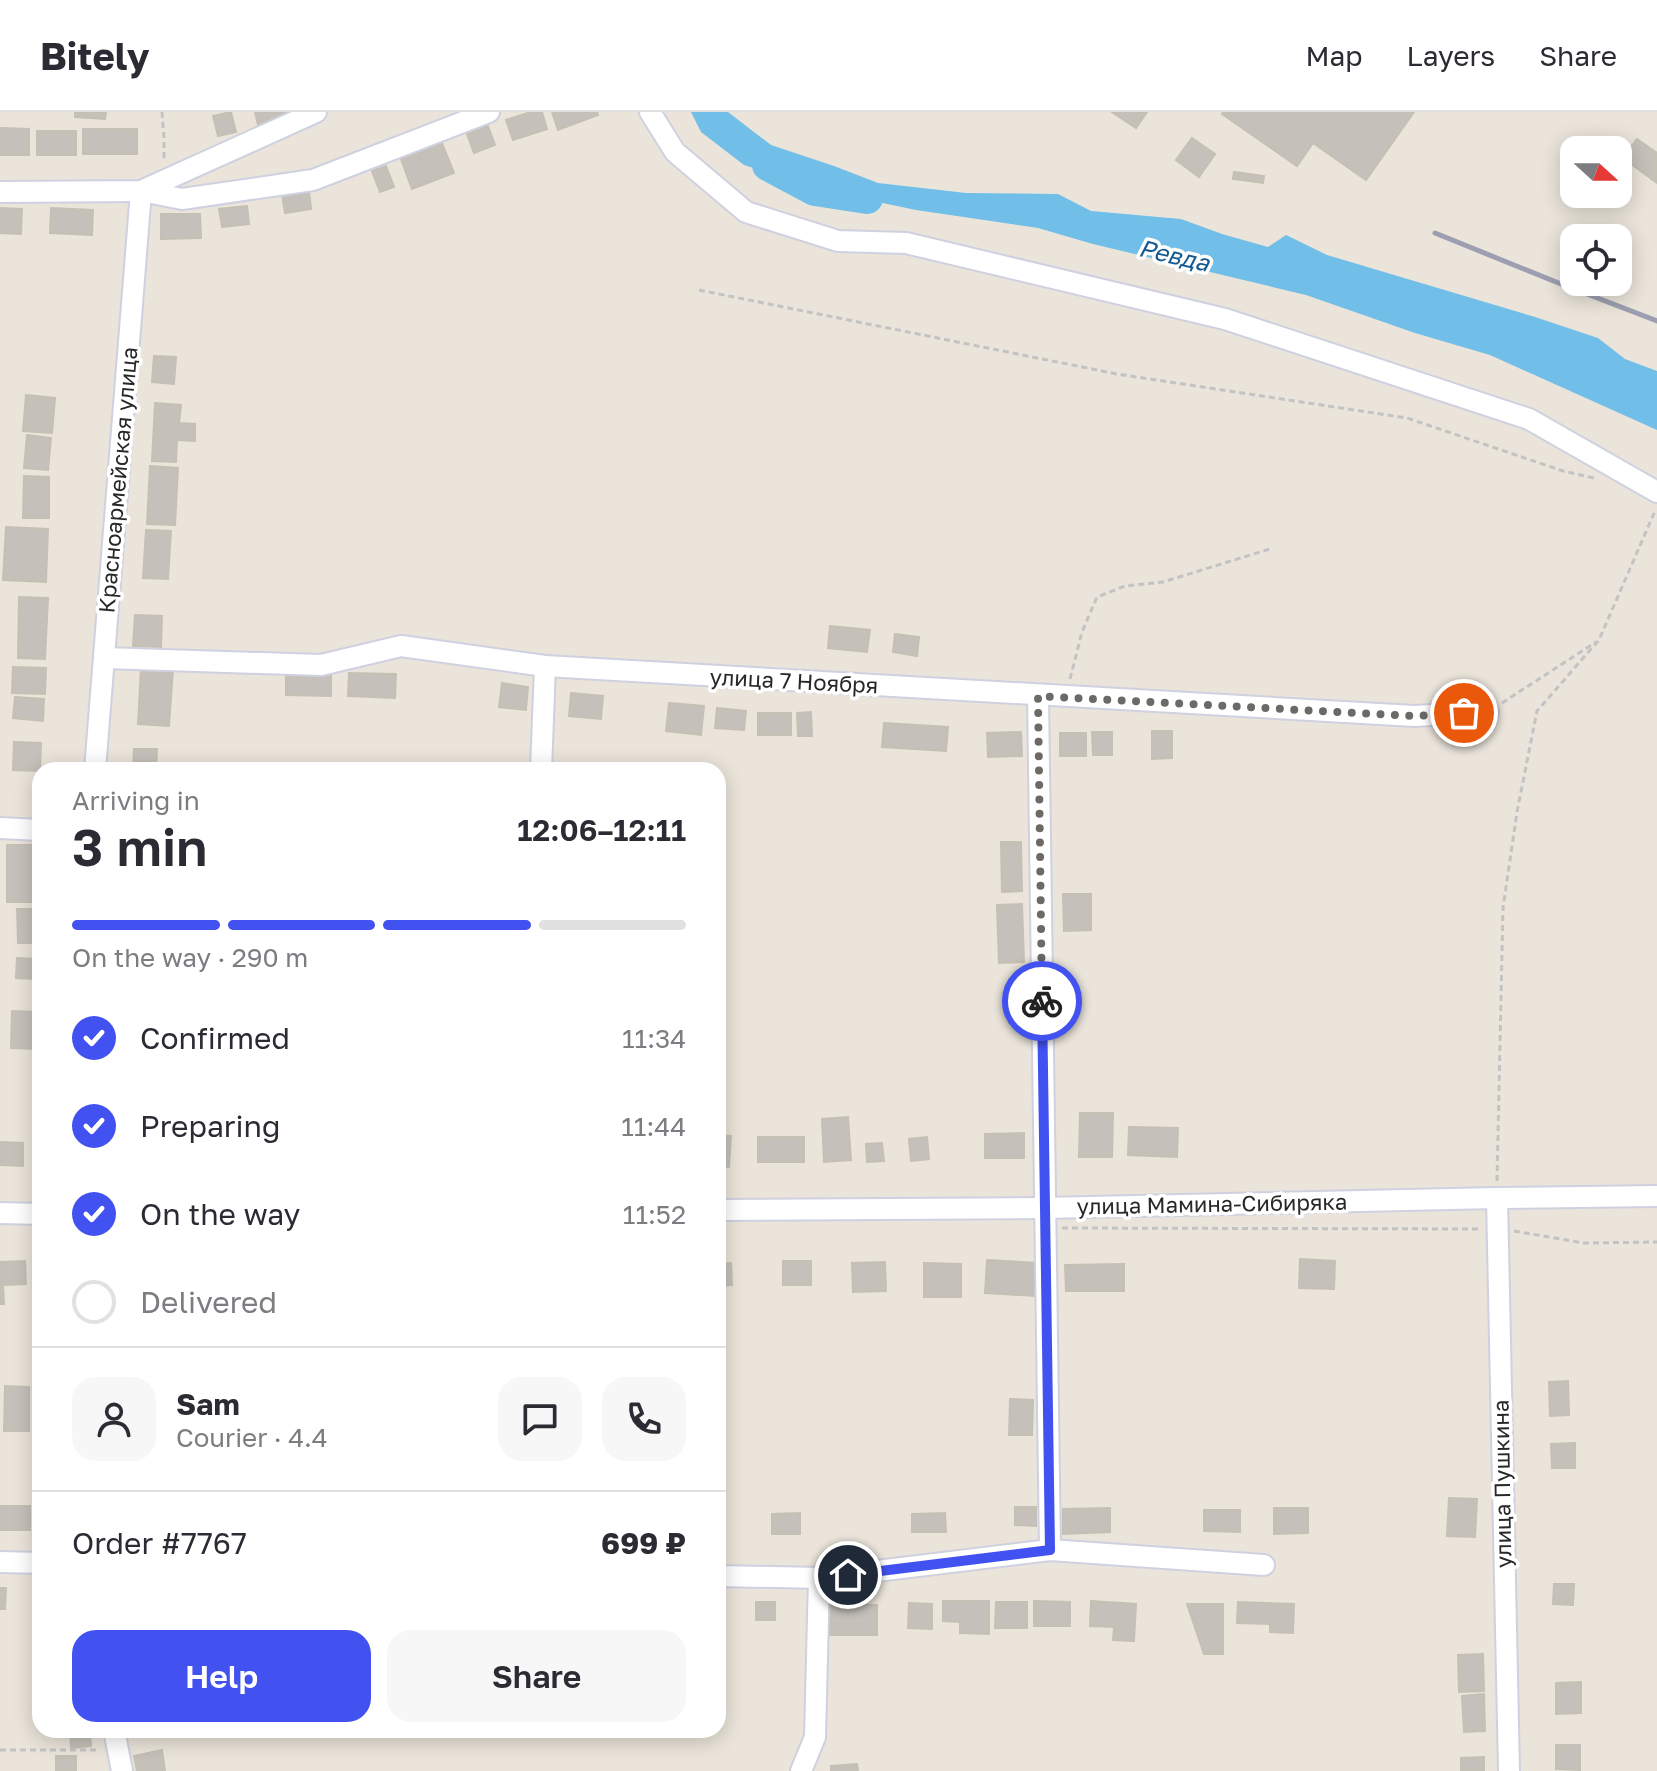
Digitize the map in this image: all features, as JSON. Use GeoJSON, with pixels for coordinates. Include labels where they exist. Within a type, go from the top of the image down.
{"type":"FeatureCollection","features":[{"type":"Feature","properties":{"kind":"street"},"geometry":{"type":"LineString","coordinates":[[141,191],[316,112]]}},
{"type":"Feature","properties":{"kind":"street"},"geometry":{"type":"LineString","coordinates":[[0,192],[141,191],[182,199],[313,180],[489,112]]}},
{"type":"Feature","properties":{"kind":"street"},"geometry":{"type":"LineString","coordinates":[[650,112],[675,152],[746,212],[838,241],[906,243],[1225,319],[1529,419],[1657,492]]}},
{"type":"Feature","properties":{"kind":"street","name":"Красноармейская улица"},"geometry":{"type":"LineString","coordinates":[[96,762],[141,191]]}},
{"type":"Feature","properties":{"kind":"street","name":"улица 7 Ноября"},"geometry":{"type":"LineString","coordinates":[[104,658],[321,665],[401,646],[545,666],[1038,696],[1414,716],[1488,712]]}},
{"type":"Feature","properties":{"kind":"street"},"geometry":{"type":"LineString","coordinates":[[541,762],[545,666]]}},
{"type":"Feature","properties":{"kind":"street"},"geometry":{"type":"LineString","coordinates":[[1038,696],[1050,1550]]}},
{"type":"Feature","properties":{"kind":"street"},"geometry":{"type":"LineString","coordinates":[[0,828],[32,830]]}},
{"type":"Feature","properties":{"kind":"street","name":"улица Мамина-Сибиряка"},"geometry":{"type":"LineString","coordinates":[[726,1210],[1044,1218],[1497,1198],[1657,1196]]}},
{"type":"Feature","properties":{"kind":"street","name":"улица Пушкина"},"geometry":{"type":"LineString","coordinates":[[1497,1198],[1509,1771]]}},
{"type":"Feature","properties":{"kind":"street"},"geometry":{"type":"LineString","coordinates":[[0,1213],[32,1214]]}},
{"type":"Feature","properties":{"kind":"street"},"geometry":{"type":"LineString","coordinates":[[726,1576],[819,1578],[1050,1550],[1264,1565]]}},
{"type":"Feature","properties":{"kind":"street"},"geometry":{"type":"LineString","coordinates":[[0,1562],[32,1563]]}},
{"type":"Feature","properties":{"kind":"street"},"geometry":{"type":"LineString","coordinates":[[816,1771],[819,1578]]}},
{"type":"Feature","properties":{"kind":"street"},"geometry":{"type":"LineString","coordinates":[[801,1771],[815,1737]]}},
{"type":"Feature","properties":{"kind":"street"},"geometry":{"type":"LineString","coordinates":[[116,1740],[122,1771]]}},
{"type":"Feature","properties":{"kind":"path"},"geometry":{"type":"LineString","coordinates":[[162,112],[164,180]]}},
{"type":"Feature","properties":{"kind":"path"},"geometry":{"type":"LineString","coordinates":[[699,290],[1117,374],[1407,418],[1563,471],[1603,481]]}},
{"type":"Feature","properties":{"kind":"path"},"geometry":{"type":"LineString","coordinates":[[1497,1198],[1503,908],[1517,812],[1537,711],[1599,640],[1657,507]]}},
{"type":"Feature","properties":{"kind":"path"},"geometry":{"type":"LineString","coordinates":[[1062,697],[1073,673],[1082,632],[1097,597],[1125,586],[1163,582],[1273,548]]}},
{"type":"Feature","properties":{"kind":"path"},"geometry":{"type":"LineString","coordinates":[[1488,712],[1599,640]]}},
{"type":"Feature","properties":{"kind":"path"},"geometry":{"type":"LineString","coordinates":[[1044,1218],[1496,1229],[1584,1243],[1657,1242]]}},
{"type":"Feature","properties":{"kind":"path"},"geometry":{"type":"LineString","coordinates":[[0,1750],[116,1740]]}},
{"type":"Feature","properties":{"kind":"water"},"geometry":{"type":"Polygon","coordinates":[[[691,112],[728,112],[771,145],[878,183],[966,193],[1058,194],[1091,211],[1181,219],[1268,247],[1286,235],[1327,255],[1598,338],[1625,359],[1657,371],[1657,430],[1490,355],[1306,295],[1038,228],[916,210],[825,191],[744,165],[701,132],[691,112]]]}},
{"type":"Feature","properties":{"kind":"building"},"geometry":{"type":"Polygon","coordinates":[[[75,112],[106,112],[105,119],[75,117],[75,112]]]}},
{"type":"Feature","properties":{"kind":"building"},"geometry":{"type":"Polygon","coordinates":[[[231,112],[236,132],[218,136],[213,116],[231,112]]]}},
{"type":"Feature","properties":{"kind":"building"},"geometry":{"type":"Polygon","coordinates":[[[255,112],[288,112],[289,115],[258,125],[255,112]]]}},
{"type":"Feature","properties":{"kind":"building"},"geometry":{"type":"Polygon","coordinates":[[[542,112],[547,129],[513,140],[506,120],[542,112]]]}},
{"type":"Feature","properties":{"kind":"building"},"geometry":{"type":"Polygon","coordinates":[[[552,112],[597,112],[598,115],[558,130],[552,112]]]}},
{"type":"Feature","properties":{"kind":"building"},"geometry":{"type":"Polygon","coordinates":[[[1112,112],[1147,112],[1136,128],[1112,112]]]}},
{"type":"Feature","properties":{"kind":"building"},"geometry":{"type":"Polygon","coordinates":[[[1223,112],[1414,112],[1366,180],[1313,143],[1297,166],[1223,112]]]}},
{"type":"Feature","properties":{"kind":"building"},"geometry":{"type":"Polygon","coordinates":[[[488,126],[495,145],[474,153],[467,134],[488,126]]]}},
{"type":"Feature","properties":{"kind":"building"},"geometry":{"type":"Polygon","coordinates":[[[0,128],[29,129],[29,155],[0,155],[0,128]]]}},
{"type":"Feature","properties":{"kind":"building"},"geometry":{"type":"Polygon","coordinates":[[[83,129],[137,129],[137,154],[83,154],[83,129]]]}},
{"type":"Feature","properties":{"kind":"building"},"geometry":{"type":"Polygon","coordinates":[[[37,131],[76,131],[76,155],[37,155],[37,131]]]}},
{"type":"Feature","properties":{"kind":"building"},"geometry":{"type":"Polygon","coordinates":[[[1192,138],[1215,154],[1199,177],[1176,160],[1192,138]]]}},
{"type":"Feature","properties":{"kind":"building"},"geometry":{"type":"Polygon","coordinates":[[[1637,139],[1657,153],[1657,183],[1632,165],[1632,146],[1637,139]]]}},
{"type":"Feature","properties":{"kind":"building"},"geometry":{"type":"Polygon","coordinates":[[[442,143],[454,173],[412,189],[401,159],[442,143]]]}},
{"type":"Feature","properties":{"kind":"building"},"geometry":{"type":"Polygon","coordinates":[[[386,166],[394,187],[380,192],[372,171],[386,166]]]}},
{"type":"Feature","properties":{"kind":"building"},"geometry":{"type":"Polygon","coordinates":[[[1234,172],[1264,176],[1263,183],[1233,179],[1234,172]]]}},
{"type":"Feature","properties":{"kind":"building"},"geometry":{"type":"Polygon","coordinates":[[[309,190],[311,209],[285,213],[282,194],[309,190]]]}},
{"type":"Feature","properties":{"kind":"building"},"geometry":{"type":"Polygon","coordinates":[[[247,206],[249,224],[222,227],[219,209],[247,206]]]}},
{"type":"Feature","properties":{"kind":"building"},"geometry":{"type":"Polygon","coordinates":[[[0,208],[22,209],[21,234],[0,233],[0,208]]]}},
{"type":"Feature","properties":{"kind":"building"},"geometry":{"type":"Polygon","coordinates":[[[51,208],[93,210],[92,235],[50,233],[51,208]]]}},
{"type":"Feature","properties":{"kind":"building"},"geometry":{"type":"Polygon","coordinates":[[[161,214],[200,214],[201,238],[161,239],[161,214]]]}},
{"type":"Feature","properties":{"kind":"building"},"geometry":{"type":"Polygon","coordinates":[[[154,356],[176,357],[174,384],[152,382],[154,356]]]}},
{"type":"Feature","properties":{"kind":"building"},"geometry":{"type":"Polygon","coordinates":[[[26,395],[55,398],[52,433],[23,431],[26,395]]]}},
{"type":"Feature","properties":{"kind":"building"},"geometry":{"type":"Polygon","coordinates":[[[155,403],[181,405],[179,423],[195,424],[195,441],[177,440],[176,462],[152,461],[155,403]]]}},
{"type":"Feature","properties":{"kind":"building"},"geometry":{"type":"Polygon","coordinates":[[[27,435],[51,438],[48,470],[24,468],[27,435]]]}},
{"type":"Feature","properties":{"kind":"building"},"geometry":{"type":"Polygon","coordinates":[[[150,466],[178,468],[175,525],[147,524],[150,466]]]}},
{"type":"Feature","properties":{"kind":"building"},"geometry":{"type":"Polygon","coordinates":[[[24,476],[49,477],[49,518],[23,518],[24,476]]]}},
{"type":"Feature","properties":{"kind":"building"},"geometry":{"type":"Polygon","coordinates":[[[6,527],[48,529],[46,582],[3,580],[6,527]]]}},
{"type":"Feature","properties":{"kind":"building"},"geometry":{"type":"Polygon","coordinates":[[[146,530],[171,531],[168,579],[143,578],[146,530]]]}},
{"type":"Feature","properties":{"kind":"building"},"geometry":{"type":"Polygon","coordinates":[[[19,597],[48,598],[45,659],[18,658],[19,597]]]}},
{"type":"Feature","properties":{"kind":"building"},"geometry":{"type":"Polygon","coordinates":[[[135,615],[162,616],[161,647],[133,646],[135,615]]]}},
{"type":"Feature","properties":{"kind":"building"},"geometry":{"type":"Polygon","coordinates":[[[830,626],[870,630],[867,652],[828,648],[830,626]]]}},
{"type":"Feature","properties":{"kind":"building"},"geometry":{"type":"Polygon","coordinates":[[[895,634],[919,637],[917,656],[893,652],[895,634]]]}},
{"type":"Feature","properties":{"kind":"building"},"geometry":{"type":"Polygon","coordinates":[[[13,667],[46,668],[45,694],[12,693],[13,667]]]}},
{"type":"Feature","properties":{"kind":"building"},"geometry":{"type":"Polygon","coordinates":[[[141,667],[173,669],[169,726],[138,724],[141,667]]]}},
{"type":"Feature","properties":{"kind":"building"},"geometry":{"type":"Polygon","coordinates":[[[286,671],[331,672],[331,696],[286,695],[286,671]]]}},
{"type":"Feature","properties":{"kind":"building"},"geometry":{"type":"Polygon","coordinates":[[[349,673],[396,674],[395,698],[348,696],[349,673]]]}},
{"type":"Feature","properties":{"kind":"building"},"geometry":{"type":"Polygon","coordinates":[[[502,683],[528,687],[526,710],[499,707],[502,683]]]}},
{"type":"Feature","properties":{"kind":"building"},"geometry":{"type":"Polygon","coordinates":[[[571,693],[603,696],[601,719],[569,716],[571,693]]]}},
{"type":"Feature","properties":{"kind":"building"},"geometry":{"type":"Polygon","coordinates":[[[15,697],[44,699],[43,721],[13,718],[15,697]]]}},
{"type":"Feature","properties":{"kind":"building"},"geometry":{"type":"Polygon","coordinates":[[[669,703],[704,706],[701,735],[666,731],[669,703]]]}},
{"type":"Feature","properties":{"kind":"building"},"geometry":{"type":"Polygon","coordinates":[[[717,708],[746,711],[744,730],[715,728],[717,708]]]}},
{"type":"Feature","properties":{"kind":"building"},"geometry":{"type":"Polygon","coordinates":[[[811,712],[812,736],[798,736],[797,713],[811,712]]]}},
{"type":"Feature","properties":{"kind":"building"},"geometry":{"type":"Polygon","coordinates":[[[758,713],[791,713],[791,735],[758,735],[758,713]]]}},
{"type":"Feature","properties":{"kind":"building"},"geometry":{"type":"Polygon","coordinates":[[[884,723],[948,727],[946,751],[882,747],[884,723]]]}},
{"type":"Feature","properties":{"kind":"building"},"geometry":{"type":"Polygon","coordinates":[[[1152,731],[1172,731],[1172,758],[1152,759],[1152,731]]]}},
{"type":"Feature","properties":{"kind":"building"},"geometry":{"type":"Polygon","coordinates":[[[1021,732],[1022,756],[988,757],[987,733],[1021,732]]]}},
{"type":"Feature","properties":{"kind":"building"},"geometry":{"type":"Polygon","coordinates":[[[1092,732],[1112,732],[1112,755],[1093,755],[1092,732]]]}},
{"type":"Feature","properties":{"kind":"building"},"geometry":{"type":"Polygon","coordinates":[[[1060,733],[1086,733],[1086,756],[1060,756],[1060,733]]]}},
{"type":"Feature","properties":{"kind":"building"},"geometry":{"type":"Polygon","coordinates":[[[14,742],[41,743],[40,762],[32,762],[32,771],[13,770],[14,742]]]}},
{"type":"Feature","properties":{"kind":"building"},"geometry":{"type":"Polygon","coordinates":[[[134,749],[157,749],[156,762],[133,762],[134,749]]]}},
{"type":"Feature","properties":{"kind":"building"},"geometry":{"type":"Polygon","coordinates":[[[1001,842],[1021,842],[1022,891],[1002,892],[1001,842]]]}},
{"type":"Feature","properties":{"kind":"building"},"geometry":{"type":"Polygon","coordinates":[[[7,845],[32,845],[32,902],[7,902],[7,845]]]}},
{"type":"Feature","properties":{"kind":"building"},"geometry":{"type":"Polygon","coordinates":[[[1063,894],[1091,894],[1091,930],[1064,931],[1063,894]]]}},
{"type":"Feature","properties":{"kind":"building"},"geometry":{"type":"Polygon","coordinates":[[[1022,904],[1024,962],[999,963],[997,905],[1022,904]]]}},
{"type":"Feature","properties":{"kind":"building"},"geometry":{"type":"Polygon","coordinates":[[[17,909],[32,909],[32,943],[18,943],[17,909]]]}},
{"type":"Feature","properties":{"kind":"building"},"geometry":{"type":"Polygon","coordinates":[[[17,958],[32,959],[32,979],[16,978],[17,958]]]}},
{"type":"Feature","properties":{"kind":"building"},"geometry":{"type":"Polygon","coordinates":[[[12,1011],[32,1012],[32,1049],[11,1048],[12,1011]]]}},
{"type":"Feature","properties":{"kind":"building"},"geometry":{"type":"Polygon","coordinates":[[[1080,1113],[1113,1113],[1112,1157],[1079,1157],[1080,1113]]]}},
{"type":"Feature","properties":{"kind":"building"},"geometry":{"type":"Polygon","coordinates":[[[848,1117],[851,1160],[824,1162],[822,1119],[848,1117]]]}},
{"type":"Feature","properties":{"kind":"building"},"geometry":{"type":"Polygon","coordinates":[[[1129,1127],[1178,1128],[1177,1157],[1128,1155],[1129,1127]]]}},
{"type":"Feature","properties":{"kind":"building"},"geometry":{"type":"Polygon","coordinates":[[[1024,1133],[1024,1158],[985,1158],[985,1134],[1024,1133]]]}},
{"type":"Feature","properties":{"kind":"building"},"geometry":{"type":"Polygon","coordinates":[[[726,1136],[731,1136],[729,1167],[726,1167],[726,1136]]]}},
{"type":"Feature","properties":{"kind":"building"},"geometry":{"type":"Polygon","coordinates":[[[758,1137],[804,1137],[804,1162],[758,1162],[758,1137]]]}},
{"type":"Feature","properties":{"kind":"building"},"geometry":{"type":"Polygon","coordinates":[[[927,1137],[929,1159],[911,1161],[909,1139],[927,1137]]]}},
{"type":"Feature","properties":{"kind":"building"},"geometry":{"type":"Polygon","coordinates":[[[0,1142],[23,1143],[23,1166],[0,1165],[0,1142]]]}},
{"type":"Feature","properties":{"kind":"building"},"geometry":{"type":"Polygon","coordinates":[[[882,1143],[884,1161],[867,1162],[866,1144],[882,1143]]]}},
{"type":"Feature","properties":{"kind":"building"},"geometry":{"type":"Polygon","coordinates":[[[1300,1259],[1335,1261],[1334,1289],[1299,1288],[1300,1259]]]}},
{"type":"Feature","properties":{"kind":"building"},"geometry":{"type":"Polygon","coordinates":[[[987,1260],[1037,1263],[1035,1296],[985,1293],[987,1260]]]}},
{"type":"Feature","properties":{"kind":"building"},"geometry":{"type":"Polygon","coordinates":[[[25,1261],[26,1284],[3,1285],[4,1304],[0,1304],[0,1262],[25,1261]]]}},
{"type":"Feature","properties":{"kind":"building"},"geometry":{"type":"Polygon","coordinates":[[[783,1261],[811,1261],[811,1285],[783,1285],[783,1261]]]}},
{"type":"Feature","properties":{"kind":"building"},"geometry":{"type":"Polygon","coordinates":[[[885,1262],[886,1291],[853,1292],[852,1263],[885,1262]]]}},
{"type":"Feature","properties":{"kind":"building"},"geometry":{"type":"Polygon","coordinates":[[[726,1263],[731,1263],[732,1285],[726,1285],[726,1263]]]}},
{"type":"Feature","properties":{"kind":"building"},"geometry":{"type":"Polygon","coordinates":[[[924,1263],[961,1264],[961,1297],[924,1297],[924,1263]]]}},
{"type":"Feature","properties":{"kind":"building"},"geometry":{"type":"Polygon","coordinates":[[[1124,1264],[1124,1291],[1066,1291],[1065,1265],[1124,1264]]]}},
{"type":"Feature","properties":{"kind":"building"},"geometry":{"type":"Polygon","coordinates":[[[1568,1381],[1569,1415],[1550,1416],[1549,1382],[1568,1381]]]}},
{"type":"Feature","properties":{"kind":"building"},"geometry":{"type":"Polygon","coordinates":[[[5,1386],[29,1387],[29,1431],[4,1431],[5,1386]]]}},
{"type":"Feature","properties":{"kind":"building"},"geometry":{"type":"Polygon","coordinates":[[[1010,1399],[1033,1400],[1032,1435],[1009,1435],[1010,1399]]]}},
{"type":"Feature","properties":{"kind":"building"},"geometry":{"type":"Polygon","coordinates":[[[1575,1443],[1575,1468],[1552,1468],[1551,1444],[1575,1443]]]}},
{"type":"Feature","properties":{"kind":"building"},"geometry":{"type":"Polygon","coordinates":[[[1449,1498],[1477,1499],[1475,1537],[1447,1536],[1449,1498]]]}},
{"type":"Feature","properties":{"kind":"building"},"geometry":{"type":"Polygon","coordinates":[[[0,1506],[30,1506],[30,1530],[0,1530],[0,1506]]]}},
{"type":"Feature","properties":{"kind":"building"},"geometry":{"type":"Polygon","coordinates":[[[1015,1507],[1036,1507],[1036,1526],[1015,1525],[1015,1507]]]}},
{"type":"Feature","properties":{"kind":"building"},"geometry":{"type":"Polygon","coordinates":[[[1110,1508],[1110,1532],[1063,1534],[1063,1509],[1110,1508]]]}},
{"type":"Feature","properties":{"kind":"building"},"geometry":{"type":"Polygon","coordinates":[[[1274,1508],[1308,1508],[1308,1533],[1274,1534],[1274,1508]]]}},
{"type":"Feature","properties":{"kind":"building"},"geometry":{"type":"Polygon","coordinates":[[[1204,1510],[1240,1510],[1240,1532],[1204,1531],[1204,1510]]]}},
{"type":"Feature","properties":{"kind":"building"},"geometry":{"type":"Polygon","coordinates":[[[800,1513],[800,1534],[772,1534],[772,1514],[800,1513]]]}},
{"type":"Feature","properties":{"kind":"building"},"geometry":{"type":"Polygon","coordinates":[[[945,1513],[946,1532],[912,1532],[912,1514],[945,1513]]]}},
{"type":"Feature","properties":{"kind":"building"},"geometry":{"type":"Polygon","coordinates":[[[1554,1584],[1574,1584],[1573,1605],[1553,1604],[1554,1584]]]}},
{"type":"Feature","properties":{"kind":"building"},"geometry":{"type":"Polygon","coordinates":[[[0,1588],[6,1588],[5,1609],[0,1609],[0,1588]]]}},
{"type":"Feature","properties":{"kind":"building"},"geometry":{"type":"Polygon","coordinates":[[[943,1601],[989,1601],[989,1634],[960,1633],[960,1622],[943,1621],[943,1601]]]}},
{"type":"Feature","properties":{"kind":"building"},"geometry":{"type":"Polygon","coordinates":[[[1034,1601],[1070,1602],[1070,1626],[1034,1626],[1034,1601]]]}},
{"type":"Feature","properties":{"kind":"building"},"geometry":{"type":"Polygon","coordinates":[[[1091,1601],[1136,1604],[1134,1641],[1113,1640],[1114,1627],[1090,1626],[1091,1601]]]}},
{"type":"Feature","properties":{"kind":"building"},"geometry":{"type":"Polygon","coordinates":[[[756,1602],[775,1602],[775,1620],[756,1620],[756,1602]]]}},
{"type":"Feature","properties":{"kind":"building"},"geometry":{"type":"Polygon","coordinates":[[[996,1602],[1027,1602],[1027,1628],[995,1628],[996,1602]]]}},
{"type":"Feature","properties":{"kind":"building"},"geometry":{"type":"Polygon","coordinates":[[[1238,1602],[1294,1604],[1293,1633],[1270,1632],[1270,1624],[1237,1623],[1238,1602]]]}},
{"type":"Feature","properties":{"kind":"building"},"geometry":{"type":"Polygon","coordinates":[[[909,1603],[932,1604],[932,1629],[908,1628],[909,1603]]]}},
{"type":"Feature","properties":{"kind":"building"},"geometry":{"type":"Polygon","coordinates":[[[829,1604],[877,1605],[877,1635],[829,1635],[829,1604]]]}},
{"type":"Feature","properties":{"kind":"building"},"geometry":{"type":"Polygon","coordinates":[[[1187,1604],[1223,1604],[1223,1654],[1204,1654],[1187,1604]]]}},
{"type":"Feature","properties":{"kind":"building"},"geometry":{"type":"Polygon","coordinates":[[[1483,1654],[1484,1691],[1459,1692],[1458,1655],[1483,1654]]]}},
{"type":"Feature","properties":{"kind":"building"},"geometry":{"type":"Polygon","coordinates":[[[1581,1682],[1581,1713],[1556,1714],[1556,1683],[1581,1682]]]}},
{"type":"Feature","properties":{"kind":"building"},"geometry":{"type":"Polygon","coordinates":[[[1484,1694],[1485,1731],[1464,1732],[1462,1696],[1484,1694]]]}},
{"type":"Feature","properties":{"kind":"building"},"geometry":{"type":"Polygon","coordinates":[[[70,1738],[90,1738],[91,1746],[71,1748],[70,1738]]]}},
{"type":"Feature","properties":{"kind":"building"},"geometry":{"type":"Polygon","coordinates":[[[1556,1745],[1580,1745],[1580,1770],[1556,1769],[1556,1745]]]}},
{"type":"Feature","properties":{"kind":"building"},"geometry":{"type":"Polygon","coordinates":[[[162,1750],[165,1771],[137,1771],[134,1756],[162,1750]]]}},
{"type":"Feature","properties":{"kind":"building"},"geometry":{"type":"Polygon","coordinates":[[[56,1756],[76,1756],[76,1771],[56,1771],[56,1756]]]}},
{"type":"Feature","properties":{"kind":"building"},"geometry":{"type":"Polygon","coordinates":[[[1484,1757],[1484,1771],[1461,1771],[1461,1758],[1484,1757]]]}},
{"type":"Feature","properties":{"kind":"building"},"geometry":{"type":"Polygon","coordinates":[[[857,1764],[858,1771],[831,1771],[831,1766],[857,1764]]]}},
{"type":"Feature","properties":{"kind":"waterway","name":"Ревда"},"geometry":{"type":"LineString","coordinates":[[768,165],[815,190],[867,198]]}},
{"type":"Feature","properties":{"kind":"railway"},"geometry":{"type":"LineString","coordinates":[[1435,233],[1657,321]]}},
{"type":"Feature","properties":{"kind":"way so far"},"geometry":{"type":"LineString","coordinates":[[1042,1001],[1038,696],[1414,716],[1464,713]]}},
{"type":"Feature","properties":{"kind":"route"},"geometry":{"type":"LineString","coordinates":[[848,1575],[1050,1550],[1042,1001]]}}]}
